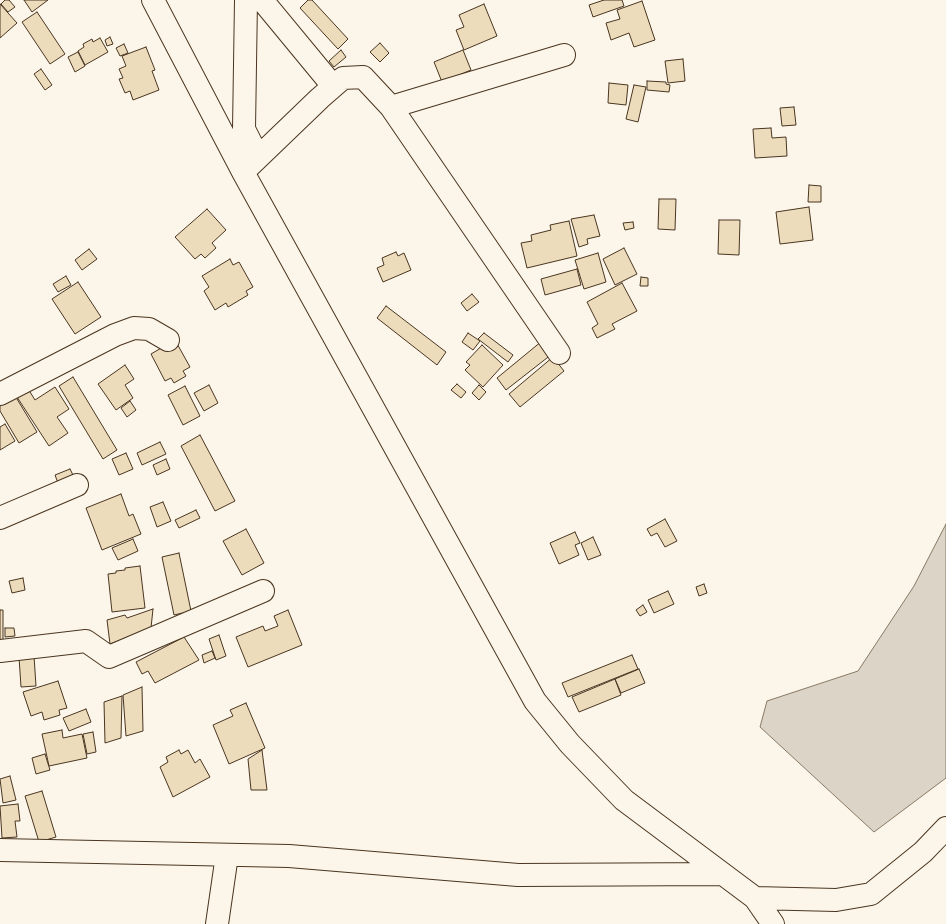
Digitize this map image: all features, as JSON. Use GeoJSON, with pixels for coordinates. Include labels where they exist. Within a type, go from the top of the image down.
{"type":"FeatureCollection","features":[{"type":"Feature","properties":{"kind":"street"},"geometry":{"type":"LineString","coordinates":[[153,0],[251,165],[535,701],[570,744],[624,800],[720,874],[755,898],[773,924]]}},
{"type":"Feature","properties":{"kind":"street"},"geometry":{"type":"LineString","coordinates":[[246,0],[244,129],[251,165]]}},
{"type":"Feature","properties":{"kind":"street"},"geometry":{"type":"LineString","coordinates":[[262,0],[333,86]]}},
{"type":"Feature","properties":{"kind":"street"},"geometry":{"type":"LineString","coordinates":[[391,107],[564,55]]}},
{"type":"Feature","properties":{"kind":"street"},"geometry":{"type":"LineString","coordinates":[[251,165],[343,78],[363,77],[391,107],[559,353]]}},
{"type":"Feature","properties":{"kind":"street"},"geometry":{"type":"LineString","coordinates":[[0,394],[115,335],[134,328],[149,329],[168,340]]}},
{"type":"Feature","properties":{"kind":"street"},"geometry":{"type":"LineString","coordinates":[[0,518],[76,486]]}},
{"type":"Feature","properties":{"kind":"street"},"geometry":{"type":"LineString","coordinates":[[0,651],[86,641],[109,657],[263,591]]}},
{"type":"Feature","properties":{"kind":"street"},"geometry":{"type":"LineString","coordinates":[[755,898],[836,900],[871,894],[916,859],[946,828]]}},
{"type":"Feature","properties":{"kind":"street"},"geometry":{"type":"LineString","coordinates":[[0,850],[289,856],[518,875],[720,874]]}},
{"type":"Feature","properties":{"kind":"street"},"geometry":{"type":"LineString","coordinates":[[217,924],[227,855]]}},
{"type":"Feature","properties":{"kind":"shaded area"},"geometry":{"type":"Polygon","coordinates":[[[946,524],[946,778],[874,832],[760,727],[767,701],[858,671],[914,586],[946,524]]]}},
{"type":"Feature","properties":{"kind":"building"},"geometry":{"type":"Polygon","coordinates":[[[5,0],[9,0],[15,7],[8,12],[1,4],[5,0]]]}},
{"type":"Feature","properties":{"kind":"building"},"geometry":{"type":"Polygon","coordinates":[[[24,0],[48,0],[32,12],[24,0]]]}},
{"type":"Feature","properties":{"kind":"building"},"geometry":{"type":"Polygon","coordinates":[[[308,0],[312,0],[348,39],[338,49],[300,8],[308,0]]]}},
{"type":"Feature","properties":{"kind":"building"},"geometry":{"type":"Polygon","coordinates":[[[604,0],[622,0],[624,6],[593,17],[589,5],[604,0]]]}},
{"type":"Feature","properties":{"kind":"building"},"geometry":{"type":"Polygon","coordinates":[[[642,1],[655,40],[634,47],[629,33],[611,40],[606,23],[620,19],[617,10],[642,1]]]}},
{"type":"Feature","properties":{"kind":"building"},"geometry":{"type":"Polygon","coordinates":[[[0,4],[17,23],[0,38],[0,4]]]}},
{"type":"Feature","properties":{"kind":"building"},"geometry":{"type":"Polygon","coordinates":[[[484,4],[497,36],[464,50],[456,30],[464,27],[459,15],[484,4]]]}},
{"type":"Feature","properties":{"kind":"building"},"geometry":{"type":"Polygon","coordinates":[[[37,12],[65,54],[50,64],[22,22],[37,12]]]}},
{"type":"Feature","properties":{"kind":"building"},"geometry":{"type":"Polygon","coordinates":[[[110,37],[113,44],[107,46],[105,40],[110,37]]]}},
{"type":"Feature","properties":{"kind":"building"},"geometry":{"type":"Polygon","coordinates":[[[100,38],[108,52],[85,65],[78,51],[84,47],[83,44],[92,39],[93,42],[100,38]]]}},
{"type":"Feature","properties":{"kind":"building"},"geometry":{"type":"Polygon","coordinates":[[[380,43],[389,53],[380,62],[370,52],[380,43]]]}},
{"type":"Feature","properties":{"kind":"building"},"geometry":{"type":"Polygon","coordinates":[[[124,44],[128,53],[120,56],[116,48],[124,44]]]}},
{"type":"Feature","properties":{"kind":"building"},"geometry":{"type":"Polygon","coordinates":[[[146,47],[155,70],[152,71],[159,90],[133,100],[130,91],[125,93],[119,79],[123,78],[119,69],[126,66],[122,56],[146,47]]]}},
{"type":"Feature","properties":{"kind":"building"},"geometry":{"type":"Polygon","coordinates":[[[341,50],[346,57],[334,67],[329,61],[341,50]]]}},
{"type":"Feature","properties":{"kind":"building"},"geometry":{"type":"Polygon","coordinates":[[[463,50],[471,70],[442,82],[434,62],[463,50]]]}},
{"type":"Feature","properties":{"kind":"building"},"geometry":{"type":"Polygon","coordinates":[[[78,52],[85,66],[75,72],[68,57],[78,52]]]}},
{"type":"Feature","properties":{"kind":"building"},"geometry":{"type":"Polygon","coordinates":[[[683,59],[685,81],[668,83],[665,61],[683,59]]]}},
{"type":"Feature","properties":{"kind":"building"},"geometry":{"type":"Polygon","coordinates":[[[41,69],[52,85],[45,90],[34,74],[41,69]]]}},
{"type":"Feature","properties":{"kind":"building"},"geometry":{"type":"Polygon","coordinates":[[[647,81],[666,82],[666,84],[670,85],[669,92],[647,90],[647,81]]]}},
{"type":"Feature","properties":{"kind":"building"},"geometry":{"type":"Polygon","coordinates":[[[609,83],[628,85],[626,105],[608,103],[609,83]]]}},
{"type":"Feature","properties":{"kind":"building"},"geometry":{"type":"Polygon","coordinates":[[[634,85],[646,87],[638,122],[626,119],[634,85]]]}},
{"type":"Feature","properties":{"kind":"building"},"geometry":{"type":"Polygon","coordinates":[[[794,107],[796,125],[782,126],[780,108],[794,107]]]}},
{"type":"Feature","properties":{"kind":"building"},"geometry":{"type":"Polygon","coordinates":[[[771,128],[772,138],[786,137],[787,156],[755,158],[753,129],[771,128]]]}},
{"type":"Feature","properties":{"kind":"building"},"geometry":{"type":"Polygon","coordinates":[[[809,185],[821,186],[821,202],[808,202],[809,185]]]}},
{"type":"Feature","properties":{"kind":"building"},"geometry":{"type":"Polygon","coordinates":[[[659,199],[676,199],[675,230],[658,229],[659,199]]]}},
{"type":"Feature","properties":{"kind":"building"},"geometry":{"type":"Polygon","coordinates":[[[809,207],[813,240],[780,244],[776,212],[809,207]]]}},
{"type":"Feature","properties":{"kind":"building"},"geometry":{"type":"Polygon","coordinates":[[[207,209],[226,230],[212,243],[216,248],[205,258],[201,254],[195,259],[175,237],[207,209]]]}},
{"type":"Feature","properties":{"kind":"building"},"geometry":{"type":"Polygon","coordinates":[[[594,215],[600,236],[587,239],[588,244],[579,247],[571,219],[594,215]]]}},
{"type":"Feature","properties":{"kind":"building"},"geometry":{"type":"Polygon","coordinates":[[[719,220],[740,220],[739,255],[718,254],[719,220]]]}},
{"type":"Feature","properties":{"kind":"building"},"geometry":{"type":"Polygon","coordinates":[[[569,221],[577,256],[527,268],[521,243],[532,241],[531,235],[551,230],[550,225],[569,221]]]}},
{"type":"Feature","properties":{"kind":"building"},"geometry":{"type":"Polygon","coordinates":[[[633,222],[634,228],[625,230],[623,223],[633,222]]]}},
{"type":"Feature","properties":{"kind":"building"},"geometry":{"type":"Polygon","coordinates":[[[624,248],[637,274],[615,285],[603,259],[624,248]]]}},
{"type":"Feature","properties":{"kind":"building"},"geometry":{"type":"Polygon","coordinates":[[[89,249],[97,259],[82,270],[75,260],[89,249]]]}},
{"type":"Feature","properties":{"kind":"building"},"geometry":{"type":"Polygon","coordinates":[[[396,252],[398,256],[404,253],[411,270],[383,282],[377,268],[384,265],[382,258],[396,252]]]}},
{"type":"Feature","properties":{"kind":"building"},"geometry":{"type":"Polygon","coordinates":[[[598,253],[606,282],[584,289],[575,260],[598,253]]]}},
{"type":"Feature","properties":{"kind":"building"},"geometry":{"type":"Polygon","coordinates":[[[230,259],[233,265],[239,262],[253,287],[246,291],[248,295],[228,307],[226,303],[215,310],[204,291],[209,287],[202,276],[230,259]]]}},
{"type":"Feature","properties":{"kind":"building"},"geometry":{"type":"Polygon","coordinates":[[[577,269],[581,285],[545,295],[541,279],[577,269]]]}},
{"type":"Feature","properties":{"kind":"building"},"geometry":{"type":"Polygon","coordinates":[[[66,276],[71,285],[58,292],[53,284],[66,276]]]}},
{"type":"Feature","properties":{"kind":"building"},"geometry":{"type":"Polygon","coordinates":[[[641,277],[648,278],[648,286],[640,286],[641,277]]]}},
{"type":"Feature","properties":{"kind":"building"},"geometry":{"type":"Polygon","coordinates":[[[78,282],[101,317],[75,334],[52,299],[78,282]]]}},
{"type":"Feature","properties":{"kind":"building"},"geometry":{"type":"Polygon","coordinates":[[[622,283],[637,311],[612,324],[615,329],[597,338],[592,328],[598,324],[587,302],[622,283]]]}},
{"type":"Feature","properties":{"kind":"building"},"geometry":{"type":"Polygon","coordinates":[[[472,294],[479,302],[467,311],[461,303],[472,294]]]}},
{"type":"Feature","properties":{"kind":"building"},"geometry":{"type":"Polygon","coordinates":[[[386,306],[446,352],[437,365],[377,318],[386,306]]]}},
{"type":"Feature","properties":{"kind":"building"},"geometry":{"type":"Polygon","coordinates":[[[468,333],[480,341],[473,350],[462,342],[468,333]]]}},
{"type":"Feature","properties":{"kind":"building"},"geometry":{"type":"Polygon","coordinates":[[[484,333],[513,355],[508,362],[478,339],[484,333]]]}},
{"type":"Feature","properties":{"kind":"building"},"geometry":{"type":"Polygon","coordinates":[[[175,340],[190,367],[183,371],[186,376],[174,383],[171,378],[165,381],[151,354],[175,340]]]}},
{"type":"Feature","properties":{"kind":"building"},"geometry":{"type":"Polygon","coordinates":[[[542,341],[552,354],[506,390],[497,378],[542,341]]]}},
{"type":"Feature","properties":{"kind":"building"},"geometry":{"type":"Polygon","coordinates":[[[482,345],[503,365],[483,387],[465,370],[470,365],[466,362],[482,345]]]}},
{"type":"Feature","properties":{"kind":"building"},"geometry":{"type":"Polygon","coordinates":[[[553,357],[564,371],[520,407],[509,394],[553,357]]]}},
{"type":"Feature","properties":{"kind":"building"},"geometry":{"type":"Polygon","coordinates":[[[125,365],[134,379],[125,385],[133,398],[116,410],[98,384],[125,365]]]}},
{"type":"Feature","properties":{"kind":"building"},"geometry":{"type":"Polygon","coordinates":[[[73,377],[117,450],[103,459],[59,386],[73,377]]]}},
{"type":"Feature","properties":{"kind":"building"},"geometry":{"type":"Polygon","coordinates":[[[457,384],[466,392],[461,398],[451,390],[457,384]]]}},
{"type":"Feature","properties":{"kind":"building"},"geometry":{"type":"Polygon","coordinates":[[[209,385],[218,403],[204,411],[194,393],[209,385]]]}},
{"type":"Feature","properties":{"kind":"building"},"geometry":{"type":"Polygon","coordinates":[[[479,385],[486,392],[479,400],[472,393],[479,385]]]}},
{"type":"Feature","properties":{"kind":"building"},"geometry":{"type":"Polygon","coordinates":[[[185,386],[200,416],[183,425],[168,395],[185,386]]]}},
{"type":"Feature","properties":{"kind":"building"},"geometry":{"type":"Polygon","coordinates":[[[27,387],[35,400],[55,387],[69,409],[57,417],[68,433],[49,446],[15,394],[27,387]]]}},
{"type":"Feature","properties":{"kind":"building"},"geometry":{"type":"Polygon","coordinates":[[[14,394],[37,432],[19,443],[0,411],[0,403],[14,394]]]}},
{"type":"Feature","properties":{"kind":"building"},"geometry":{"type":"Polygon","coordinates":[[[130,401],[136,410],[127,417],[121,408],[130,401]]]}},
{"type":"Feature","properties":{"kind":"building"},"geometry":{"type":"Polygon","coordinates":[[[5,424],[15,441],[0,450],[0,427],[5,424]]]}},
{"type":"Feature","properties":{"kind":"building"},"geometry":{"type":"Polygon","coordinates":[[[200,435],[235,501],[215,511],[181,446],[200,435]]]}},
{"type":"Feature","properties":{"kind":"building"},"geometry":{"type":"Polygon","coordinates":[[[160,442],[166,454],[142,465],[137,453],[160,442]]]}},
{"type":"Feature","properties":{"kind":"building"},"geometry":{"type":"Polygon","coordinates":[[[126,453],[133,469],[119,475],[112,459],[126,453]]]}},
{"type":"Feature","properties":{"kind":"building"},"geometry":{"type":"Polygon","coordinates":[[[166,459],[170,469],[157,475],[153,465],[166,459]]]}},
{"type":"Feature","properties":{"kind":"building"},"geometry":{"type":"Polygon","coordinates":[[[70,469],[74,477],[58,483],[55,475],[70,469]]]}},
{"type":"Feature","properties":{"kind":"building"},"geometry":{"type":"Polygon","coordinates":[[[121,494],[129,516],[133,514],[141,534],[102,550],[86,508],[121,494]]]}},
{"type":"Feature","properties":{"kind":"building"},"geometry":{"type":"Polygon","coordinates":[[[163,502],[171,521],[157,527],[150,507],[163,502]]]}},
{"type":"Feature","properties":{"kind":"building"},"geometry":{"type":"Polygon","coordinates":[[[196,510],[200,518],[179,528],[175,520],[196,510]]]}},
{"type":"Feature","properties":{"kind":"building"},"geometry":{"type":"Polygon","coordinates":[[[665,519],[677,541],[665,547],[657,533],[651,536],[647,529],[665,519]]]}},
{"type":"Feature","properties":{"kind":"building"},"geometry":{"type":"Polygon","coordinates":[[[246,529],[264,563],[242,575],[223,541],[246,529]]]}},
{"type":"Feature","properties":{"kind":"building"},"geometry":{"type":"Polygon","coordinates":[[[575,532],[580,543],[575,545],[579,555],[559,564],[550,543],[575,532]]]}},
{"type":"Feature","properties":{"kind":"building"},"geometry":{"type":"Polygon","coordinates":[[[593,537],[601,555],[588,560],[581,543],[593,537]]]}},
{"type":"Feature","properties":{"kind":"building"},"geometry":{"type":"Polygon","coordinates":[[[133,539],[138,551],[118,560],[112,548],[133,539]]]}},
{"type":"Feature","properties":{"kind":"building"},"geometry":{"type":"Polygon","coordinates":[[[179,553],[191,611],[174,615],[162,557],[179,553]]]}},
{"type":"Feature","properties":{"kind":"building"},"geometry":{"type":"Polygon","coordinates":[[[140,566],[145,608],[112,612],[108,574],[125,570],[125,568],[140,566]]]}},
{"type":"Feature","properties":{"kind":"building"},"geometry":{"type":"Polygon","coordinates":[[[23,578],[25,590],[12,593],[9,581],[23,578]]]}},
{"type":"Feature","properties":{"kind":"building"},"geometry":{"type":"Polygon","coordinates":[[[704,584],[707,593],[699,596],[696,587],[704,584]]]}},
{"type":"Feature","properties":{"kind":"building"},"geometry":{"type":"Polygon","coordinates":[[[668,591],[674,604],[654,613],[648,600],[668,591]]]}},
{"type":"Feature","properties":{"kind":"building"},"geometry":{"type":"Polygon","coordinates":[[[643,605],[647,612],[640,616],[636,610],[643,605]]]}},
{"type":"Feature","properties":{"kind":"building"},"geometry":{"type":"Polygon","coordinates":[[[153,609],[151,628],[110,644],[107,620],[125,615],[127,618],[153,609]]]}},
{"type":"Feature","properties":{"kind":"building"},"geometry":{"type":"Polygon","coordinates":[[[0,610],[3,610],[3,640],[0,640],[0,610]]]}},
{"type":"Feature","properties":{"kind":"building"},"geometry":{"type":"Polygon","coordinates":[[[288,610],[302,645],[248,667],[236,637],[263,626],[265,631],[278,626],[274,616],[288,610]]]}},
{"type":"Feature","properties":{"kind":"building"},"geometry":{"type":"Polygon","coordinates":[[[5,628],[14,628],[15,636],[5,637],[5,628]]]}},
{"type":"Feature","properties":{"kind":"building"},"geometry":{"type":"Polygon","coordinates":[[[219,635],[226,656],[216,660],[209,639],[219,635]]]}},
{"type":"Feature","properties":{"kind":"building"},"geometry":{"type":"Polygon","coordinates":[[[184,637],[199,660],[155,683],[148,671],[142,674],[136,662],[184,637]]]}},
{"type":"Feature","properties":{"kind":"building"},"geometry":{"type":"Polygon","coordinates":[[[212,651],[215,658],[204,663],[202,655],[212,651]]]}},
{"type":"Feature","properties":{"kind":"building"},"geometry":{"type":"Polygon","coordinates":[[[632,655],[638,669],[568,697],[562,683],[632,655]]]}},
{"type":"Feature","properties":{"kind":"building"},"geometry":{"type":"Polygon","coordinates":[[[34,656],[36,686],[21,687],[19,657],[34,656]]]}},
{"type":"Feature","properties":{"kind":"building"},"geometry":{"type":"Polygon","coordinates":[[[639,669],[645,683],[621,693],[615,679],[639,669]]]}},
{"type":"Feature","properties":{"kind":"building"},"geometry":{"type":"Polygon","coordinates":[[[615,679],[621,695],[579,712],[572,697],[615,679]]]}},
{"type":"Feature","properties":{"kind":"building"},"geometry":{"type":"Polygon","coordinates":[[[58,681],[67,708],[59,710],[60,715],[44,720],[42,712],[31,716],[23,692],[58,681]]]}},
{"type":"Feature","properties":{"kind":"building"},"geometry":{"type":"Polygon","coordinates":[[[142,687],[143,731],[126,736],[123,695],[142,687]]]}},
{"type":"Feature","properties":{"kind":"building"},"geometry":{"type":"Polygon","coordinates":[[[122,696],[121,738],[105,743],[104,702],[122,696]]]}},
{"type":"Feature","properties":{"kind":"building"},"geometry":{"type":"Polygon","coordinates":[[[246,703],[265,748],[229,764],[213,725],[233,716],[230,710],[246,703]]]}},
{"type":"Feature","properties":{"kind":"building"},"geometry":{"type":"Polygon","coordinates":[[[86,709],[91,722],[69,731],[63,718],[86,709]]]}},
{"type":"Feature","properties":{"kind":"building"},"geometry":{"type":"Polygon","coordinates":[[[62,730],[63,738],[82,734],[87,758],[49,766],[42,734],[62,730]]]}},
{"type":"Feature","properties":{"kind":"building"},"geometry":{"type":"Polygon","coordinates":[[[93,732],[96,752],[87,754],[83,734],[93,732]]]}},
{"type":"Feature","properties":{"kind":"building"},"geometry":{"type":"Polygon","coordinates":[[[179,750],[181,754],[188,750],[195,763],[200,759],[210,777],[173,797],[160,767],[168,762],[166,757],[179,750]]]}},
{"type":"Feature","properties":{"kind":"building"},"geometry":{"type":"Polygon","coordinates":[[[262,750],[267,790],[251,790],[248,759],[262,750]]]}},
{"type":"Feature","properties":{"kind":"building"},"geometry":{"type":"Polygon","coordinates":[[[45,754],[50,770],[36,774],[32,758],[45,754]]]}},
{"type":"Feature","properties":{"kind":"building"},"geometry":{"type":"Polygon","coordinates":[[[10,776],[16,800],[3,803],[0,779],[10,776]]]}},
{"type":"Feature","properties":{"kind":"building"},"geometry":{"type":"Polygon","coordinates":[[[42,791],[56,837],[39,842],[25,796],[42,791]]]}},
{"type":"Feature","properties":{"kind":"building"},"geometry":{"type":"Polygon","coordinates":[[[18,804],[20,821],[15,821],[17,837],[2,838],[0,806],[18,804]]]}}]}
